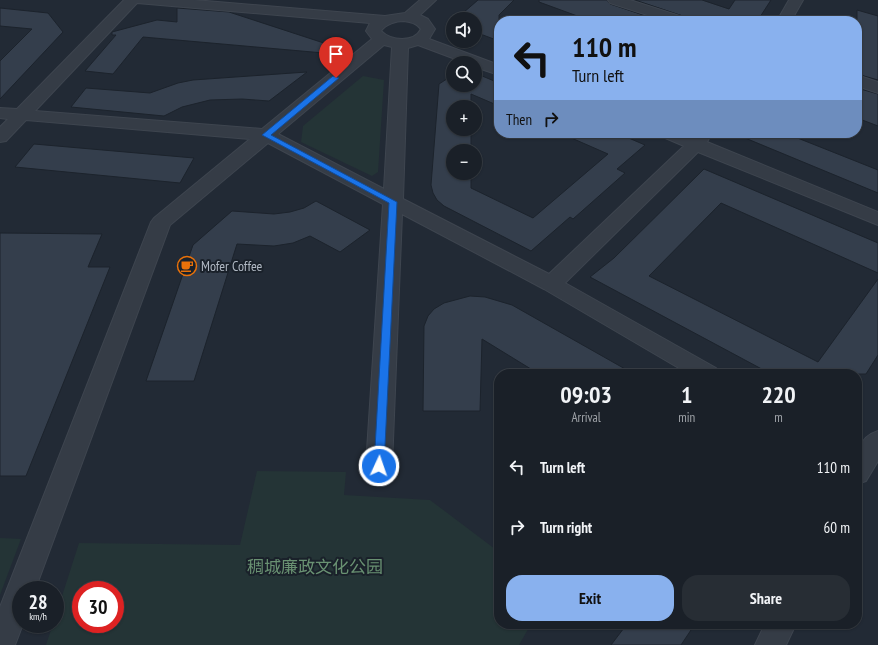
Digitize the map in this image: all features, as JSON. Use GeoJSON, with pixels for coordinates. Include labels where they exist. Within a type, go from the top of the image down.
{"type":"FeatureCollection","features":[{"type":"Feature","properties":{"kind":"street"},"geometry":{"type":"LineString","coordinates":[[0,137],[132,0]]}},
{"type":"Feature","properties":{"kind":"street"},"geometry":{"type":"LineString","coordinates":[[142,0],[330,16],[494,68]]}},
{"type":"Feature","properties":{"kind":"street"},"geometry":{"type":"LineString","coordinates":[[409,17],[429,0]]}},
{"type":"Feature","properties":{"kind":"street"},"geometry":{"type":"LineString","coordinates":[[615,0],[665,16]]}},
{"type":"Feature","properties":{"kind":"street"},"geometry":{"type":"LineString","coordinates":[[787,16],[796,0]]}},
{"type":"Feature","properties":{"kind":"street"},"geometry":{"type":"LineString","coordinates":[[0,645],[161,222],[266,135],[392,35],[424,36],[428,29],[422,21],[409,17],[391,18],[392,35],[393,202],[379,466]]}},
{"type":"Feature","properties":{"kind":"street"},"geometry":{"type":"LineString","coordinates":[[862,82],[878,88]]}},
{"type":"Feature","properties":{"kind":"street"},"geometry":{"type":"LineString","coordinates":[[0,113],[266,135],[551,284],[699,369]]}},
{"type":"Feature","properties":{"kind":"street"},"geometry":{"type":"LineString","coordinates":[[551,284],[701,138],[878,219]]}},
{"type":"Feature","properties":{"kind":"street"},"geometry":{"type":"LineString","coordinates":[[862,461],[878,441]]}},
{"type":"Feature","properties":{"kind":"street"},"geometry":{"type":"LineString","coordinates":[[770,645],[778,629]]}},
{"type":"Feature","properties":{"kind":"green space"},"geometry":{"type":"Polygon","coordinates":[[[363,76],[384,80],[378,172],[372,176],[301,142],[303,126],[363,76]]]}},
{"type":"Feature","properties":{"kind":"green space","name":"稠城廉政文化公园"},"geometry":{"type":"Polygon","coordinates":[[[257,471],[346,472],[344,495],[430,500],[494,548],[494,629],[528,629],[519,645],[46,645],[50,633],[64,633],[64,590],[79,543],[240,545],[257,471]]]}},
{"type":"Feature","properties":{"kind":"green space"},"geometry":{"type":"Polygon","coordinates":[[[0,538],[21,539],[0,595],[0,538]]]}},
{"type":"Feature","properties":{"kind":"building"},"geometry":{"type":"Polygon","coordinates":[[[478,0],[514,0],[499,16],[494,16],[494,39],[482,35],[482,12],[464,12],[478,0]]]}},
{"type":"Feature","properties":{"kind":"building"},"geometry":{"type":"Polygon","coordinates":[[[539,0],[607,0],[610,4],[646,16],[577,16],[539,2],[539,0]]]}},
{"type":"Feature","properties":{"kind":"building"},"geometry":{"type":"Polygon","coordinates":[[[635,0],[702,0],[729,9],[735,0],[771,0],[761,16],[683,16],[635,0]]]}},
{"type":"Feature","properties":{"kind":"building"},"geometry":{"type":"Polygon","coordinates":[[[0,8],[48,13],[63,32],[0,99],[0,61],[32,29],[0,26],[0,8]]]}},
{"type":"Feature","properties":{"kind":"building"},"geometry":{"type":"Polygon","coordinates":[[[177,8],[229,12],[336,47],[335,54],[143,37],[113,74],[85,71],[116,35],[112,35],[112,32],[157,20],[177,22],[177,8]]]}},
{"type":"Feature","properties":{"kind":"building"},"geometry":{"type":"Polygon","coordinates":[[[857,10],[878,16],[878,80],[862,75],[862,16],[857,16],[857,10]]]}},
{"type":"Feature","properties":{"kind":"building"},"geometry":{"type":"Polygon","coordinates":[[[307,72],[269,101],[242,99],[210,100],[182,107],[164,116],[71,107],[86,88],[150,93],[178,83],[193,80],[307,72]]]}},
{"type":"Feature","properties":{"kind":"building"},"geometry":{"type":"Polygon","coordinates":[[[482,76],[494,81],[494,104],[471,94],[471,100],[446,100],[446,136],[471,136],[471,144],[446,144],[446,180],[471,180],[471,188],[533,218],[608,154],[571,138],[629,138],[645,145],[617,169],[625,173],[573,219],[570,217],[531,251],[444,206],[437,200],[433,193],[431,185],[439,84],[446,80],[446,92],[482,92],[482,76]]]}},
{"type":"Feature","properties":{"kind":"building"},"geometry":{"type":"Polygon","coordinates":[[[862,89],[878,94],[878,126],[862,120],[862,89]]]}},
{"type":"Feature","properties":{"kind":"building"},"geometry":{"type":"Polygon","coordinates":[[[745,138],[798,138],[878,170],[878,193],[745,138]]]}},
{"type":"Feature","properties":{"kind":"building"},"geometry":{"type":"Polygon","coordinates":[[[34,144],[194,158],[180,183],[15,167],[34,144]]]}},
{"type":"Feature","properties":{"kind":"building"},"geometry":{"type":"Polygon","coordinates":[[[704,169],[878,243],[878,273],[721,203],[649,276],[818,362],[878,279],[878,355],[866,374],[862,374],[862,369],[762,369],[590,277],[614,258],[704,169]]]}},
{"type":"Feature","properties":{"kind":"building"},"geometry":{"type":"Polygon","coordinates":[[[316,201],[370,230],[340,252],[310,236],[293,243],[274,246],[237,244],[194,381],[146,381],[193,245],[232,211],[274,214],[304,208],[316,201]]]}},
{"type":"Feature","properties":{"kind":"building"},"geometry":{"type":"Polygon","coordinates":[[[0,233],[102,234],[88,267],[110,267],[26,476],[0,476],[0,233]]]}},
{"type":"Feature","properties":{"kind":"building"},"geometry":{"type":"Polygon","coordinates":[[[470,296],[485,297],[512,305],[625,369],[531,369],[482,339],[480,411],[423,411],[424,326],[428,316],[434,309],[444,303],[470,296]]]}},
{"type":"Feature","properties":{"kind":"building"},"geometry":{"type":"Polygon","coordinates":[[[623,629],[692,629],[681,645],[611,645],[623,629]]]}},
{"type":"Feature","properties":{"kind":"place","name":"Mofer Coffee"},"geometry":{"type":"Point","coordinates":[187,266]}},
{"type":"Feature","properties":{"kind":"route"},"geometry":{"type":"LineString","coordinates":[[336,78],[266,135],[393,202],[379,466]]}}]}
